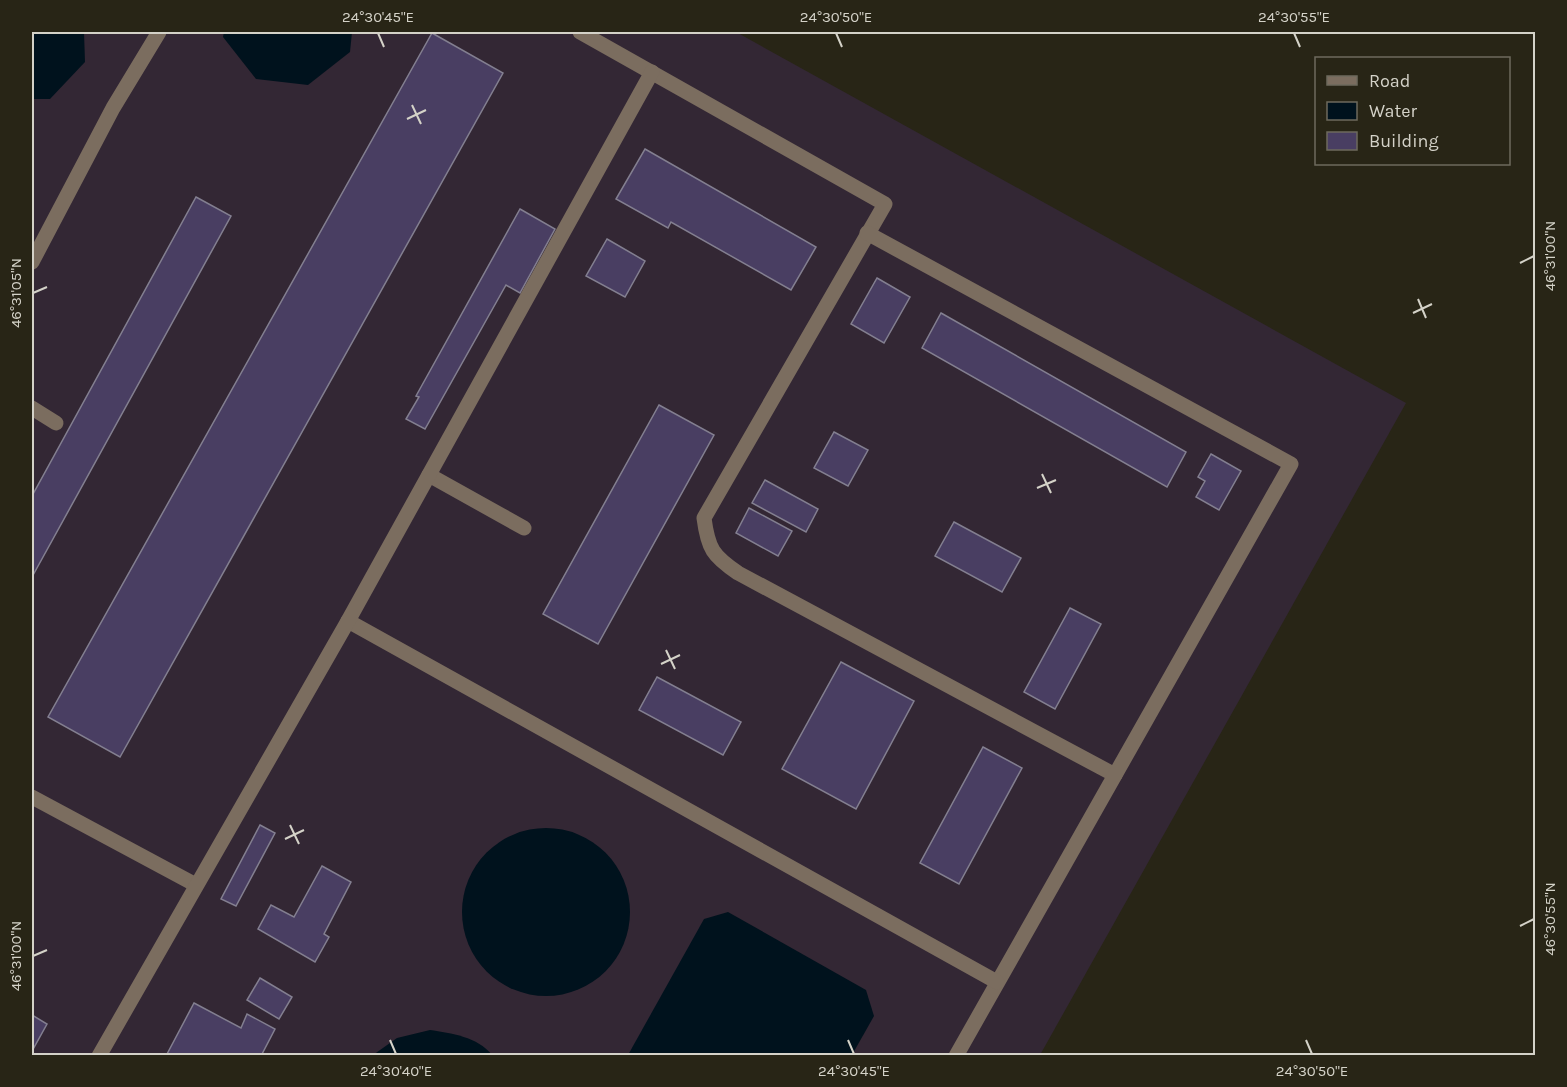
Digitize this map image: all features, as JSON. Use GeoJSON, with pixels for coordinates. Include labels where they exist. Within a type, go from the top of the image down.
{"type":"FeatureCollection","features":[{"type":"Feature","properties":{"kind":"lane"},"geometry":{"type":"LineString","coordinates":[[32,262],[113,108],[159,32]]}},
{"type":"Feature","properties":{"kind":"lane"},"geometry":{"type":"LineString","coordinates":[[580,32],[885,204],[704,518],[707,540],[719,560],[738,573],[1115,775]]}},
{"type":"Feature","properties":{"kind":"lane"},"geometry":{"type":"LineString","coordinates":[[99,1056],[348,621],[652,72]]}},
{"type":"Feature","properties":{"kind":"lane"},"geometry":{"type":"LineString","coordinates":[[867,233],[1291,464],[956,1056]]}},
{"type":"Feature","properties":{"kind":"lane"},"geometry":{"type":"LineString","coordinates":[[32,408],[56,423]]}},
{"type":"Feature","properties":{"kind":"lane"},"geometry":{"type":"LineString","coordinates":[[429,475],[524,528]]}},
{"type":"Feature","properties":{"kind":"lane"},"geometry":{"type":"LineString","coordinates":[[348,621],[997,982]]}},
{"type":"Feature","properties":{"kind":"lane"},"geometry":{"type":"LineString","coordinates":[[32,797],[196,885]]}},
{"type":"Feature","properties":{"kind":"shaded area"},"geometry":{"type":"Polygon","coordinates":[[[32,32],[736,32],[1406,403],[1040,1055],[32,1055],[32,32]]]}},
{"type":"Feature","properties":{"kind":"water"},"geometry":{"type":"Polygon","coordinates":[[[32,32],[84,32],[85,62],[50,99],[32,99],[32,32]]]}},
{"type":"Feature","properties":{"kind":"water"},"geometry":{"type":"Polygon","coordinates":[[[224,32],[352,32],[350,52],[308,85],[256,79],[223,37],[224,32]]]}},
{"type":"Feature","properties":{"kind":"water"},"geometry":{"type":"Polygon","coordinates":[[[546,828],[562,829],[578,834],[606,852],[624,880],[629,896],[629,928],[624,944],[606,972],[578,990],[562,995],[546,996],[530,995],[514,990],[486,972],[468,944],[463,928],[462,912],[463,896],[468,880],[486,852],[514,834],[530,829],[546,828]]]}},
{"type":"Feature","properties":{"kind":"water"},"geometry":{"type":"Polygon","coordinates":[[[728,912],[866,990],[874,1016],[852,1055],[628,1055],[704,919],[728,912]]]}},
{"type":"Feature","properties":{"kind":"water"},"geometry":{"type":"Polygon","coordinates":[[[430,1030],[455,1034],[472,1040],[492,1055],[373,1055],[397,1038],[430,1030]]]}},
{"type":"Feature","properties":{"kind":"building"},"geometry":{"type":"Polygon","coordinates":[[[432,33],[503,73],[120,757],[48,717],[432,33]]]}},
{"type":"Feature","properties":{"kind":"building"},"geometry":{"type":"Polygon","coordinates":[[[645,149],[816,247],[791,290],[671,222],[668,228],[616,199],[645,149]]]}},
{"type":"Feature","properties":{"kind":"building"},"geometry":{"type":"Polygon","coordinates":[[[196,197],[231,216],[32,577],[32,496],[196,197]]]}},
{"type":"Feature","properties":{"kind":"building"},"geometry":{"type":"Polygon","coordinates":[[[520,209],[555,229],[520,293],[506,285],[425,429],[406,419],[419,397],[416,396],[520,209]]]}},
{"type":"Feature","properties":{"kind":"building"},"geometry":{"type":"Polygon","coordinates":[[[607,239],[645,261],[625,297],[586,276],[607,239]]]}},
{"type":"Feature","properties":{"kind":"building"},"geometry":{"type":"Polygon","coordinates":[[[877,278],[910,297],[884,343],[851,324],[877,278]]]}},
{"type":"Feature","properties":{"kind":"building"},"geometry":{"type":"Polygon","coordinates":[[[941,313],[1186,452],[1167,487],[922,348],[941,313]]]}},
{"type":"Feature","properties":{"kind":"building"},"geometry":{"type":"Polygon","coordinates":[[[659,405],[714,435],[598,644],[543,614],[659,405]]]}},
{"type":"Feature","properties":{"kind":"building"},"geometry":{"type":"Polygon","coordinates":[[[834,432],[868,450],[848,486],[814,468],[834,432]]]}},
{"type":"Feature","properties":{"kind":"building"},"geometry":{"type":"Polygon","coordinates":[[[1211,454],[1241,471],[1219,510],[1196,497],[1205,481],[1198,477],[1211,454]]]}},
{"type":"Feature","properties":{"kind":"building"},"geometry":{"type":"Polygon","coordinates":[[[765,480],[818,509],[806,532],[752,503],[765,480]]]}},
{"type":"Feature","properties":{"kind":"building"},"geometry":{"type":"Polygon","coordinates":[[[749,508],[792,531],[778,556],[736,533],[749,508]]]}},
{"type":"Feature","properties":{"kind":"building"},"geometry":{"type":"Polygon","coordinates":[[[954,522],[1021,558],[1002,592],[935,556],[954,522]]]}},
{"type":"Feature","properties":{"kind":"building"},"geometry":{"type":"Polygon","coordinates":[[[1070,608],[1101,624],[1055,709],[1024,692],[1070,608]]]}},
{"type":"Feature","properties":{"kind":"building"},"geometry":{"type":"Polygon","coordinates":[[[841,662],[914,701],[856,809],[782,769],[841,662]]]}},
{"type":"Feature","properties":{"kind":"building"},"geometry":{"type":"Polygon","coordinates":[[[657,677],[741,722],[723,755],[639,710],[657,677]]]}},
{"type":"Feature","properties":{"kind":"building"},"geometry":{"type":"Polygon","coordinates":[[[983,747],[1022,768],[959,884],[920,863],[983,747]]]}},
{"type":"Feature","properties":{"kind":"building"},"geometry":{"type":"Polygon","coordinates":[[[260,825],[275,833],[236,906],[221,899],[260,825]]]}},
{"type":"Feature","properties":{"kind":"building"},"geometry":{"type":"Polygon","coordinates":[[[322,866],[351,882],[324,934],[329,937],[315,962],[258,929],[271,905],[294,917],[322,866]]]}},
{"type":"Feature","properties":{"kind":"building"},"geometry":{"type":"Polygon","coordinates":[[[260,978],[292,997],[279,1019],[247,1000],[260,978]]]}},
{"type":"Feature","properties":{"kind":"building"},"geometry":{"type":"Polygon","coordinates":[[[194,1003],[241,1028],[247,1014],[275,1029],[261,1056],[166,1056],[194,1003]]]}},
{"type":"Feature","properties":{"kind":"building"},"geometry":{"type":"Polygon","coordinates":[[[32,1015],[47,1024],[32,1051],[32,1015]]]}}]}
